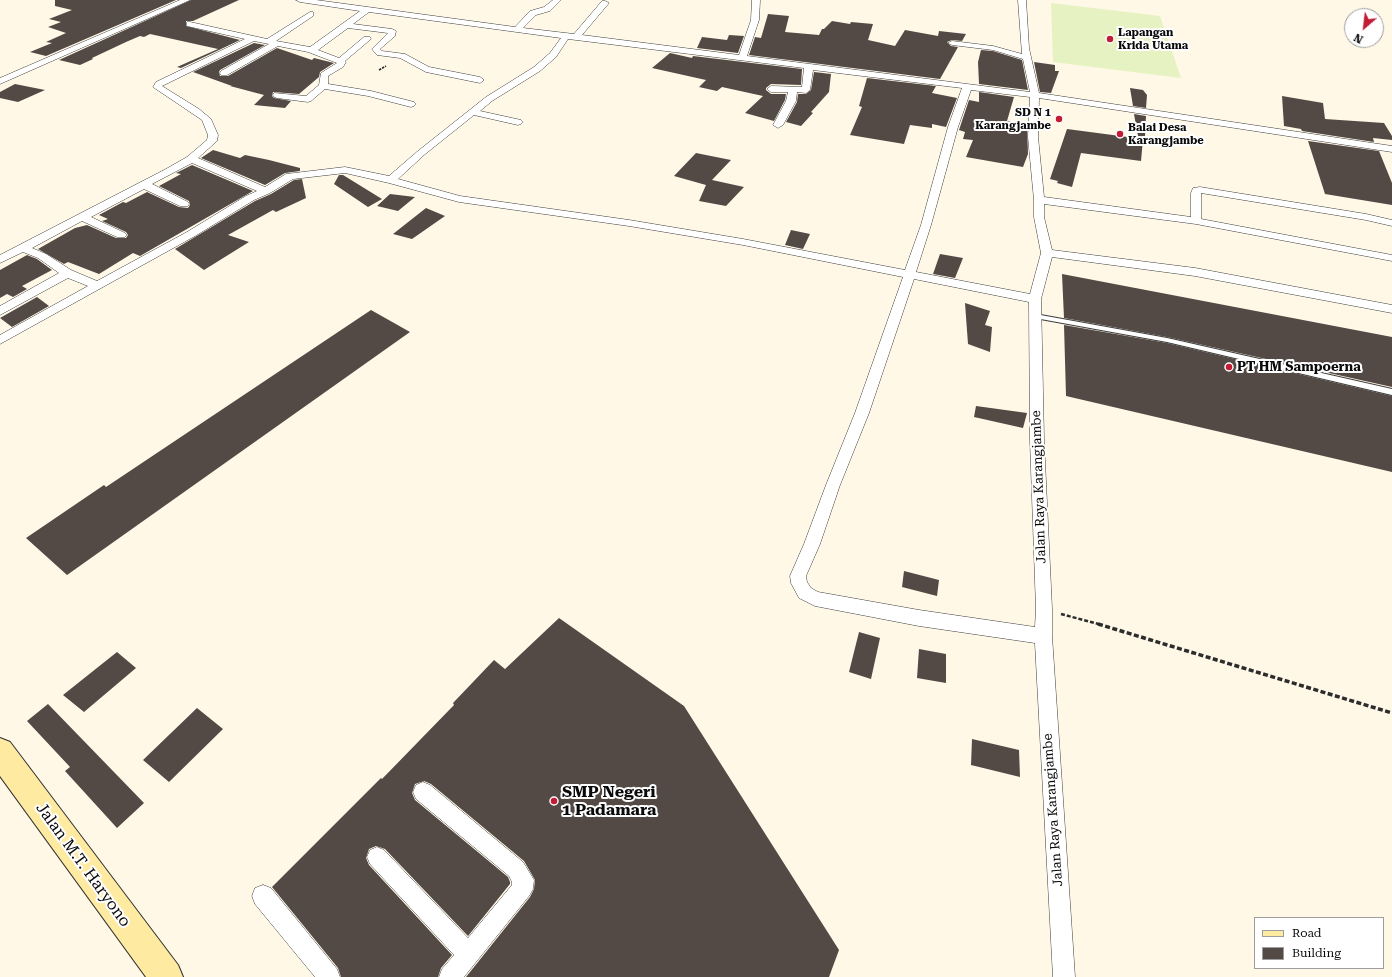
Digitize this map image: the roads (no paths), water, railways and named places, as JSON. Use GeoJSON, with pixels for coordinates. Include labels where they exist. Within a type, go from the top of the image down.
{"type":"FeatureCollection","features":[{"type":"Feature","properties":{"kind":"main road","name":"Jalan M.T. Haryono"},"geometry":{"type":"LineString","coordinates":[[0,752],[166,977]]}},
{"type":"Feature","properties":{"kind":"street"},"geometry":{"type":"LineString","coordinates":[[0,81],[186,0]]}},
{"type":"Feature","properties":{"kind":"street"},"geometry":{"type":"LineString","coordinates":[[300,0],[517,30],[1035,95],[1392,149]]}},
{"type":"Feature","properties":{"kind":"street"},"geometry":{"type":"LineString","coordinates":[[517,30],[533,13],[548,9],[557,0]]}},
{"type":"Feature","properties":{"kind":"street"},"geometry":{"type":"LineString","coordinates":[[742,58],[754,20],[756,0]]}},
{"type":"Feature","properties":{"kind":"street","name":"Jalan Raya Karangjambe"},"geometry":{"type":"LineString","coordinates":[[1022,0],[1025,48],[1035,95],[1033,137],[1040,200],[1039,217],[1047,253],[1035,300],[1037,440],[1044,609],[1043,636],[1064,977]]}},
{"type":"Feature","properties":{"kind":"street"},"geometry":{"type":"LineString","coordinates":[[391,180],[473,112],[503,90],[537,69],[605,3]]}},
{"type":"Feature","properties":{"kind":"street"},"geometry":{"type":"LineString","coordinates":[[310,50],[316,48],[366,10]]}},
{"type":"Feature","properties":{"kind":"street"},"geometry":{"type":"LineString","coordinates":[[268,42],[310,14]]}},
{"type":"Feature","properties":{"kind":"street"},"geometry":{"type":"LineString","coordinates":[[190,24],[252,39],[310,50],[340,61]]}},
{"type":"Feature","properties":{"kind":"street"},"geometry":{"type":"LineString","coordinates":[[346,25],[392,31],[392,34],[376,49],[376,52],[402,56],[426,69],[480,80]]}},
{"type":"Feature","properties":{"kind":"street"},"geometry":{"type":"LineString","coordinates":[[0,260],[145,185],[191,158],[212,141],[213,135],[206,119],[196,111],[157,87],[159,84],[252,39]]}},
{"type":"Feature","properties":{"kind":"street"},"geometry":{"type":"LineString","coordinates":[[277,95],[308,99],[323,86],[324,75],[340,64],[342,62],[340,61],[367,39]]}},
{"type":"Feature","properties":{"kind":"street"},"geometry":{"type":"LineString","coordinates":[[952,43],[993,48],[1009,52],[1014,55],[1027,57]]}},
{"type":"Feature","properties":{"kind":"street"},"geometry":{"type":"LineString","coordinates":[[224,73],[278,44]]}},
{"type":"Feature","properties":{"kind":"street"},"geometry":{"type":"LineString","coordinates":[[771,89],[806,90],[809,66]]}},
{"type":"Feature","properties":{"kind":"street"},"geometry":{"type":"LineString","coordinates":[[323,86],[368,93],[412,104]]}},
{"type":"Feature","properties":{"kind":"street"},"geometry":{"type":"LineString","coordinates":[[967,87],[953,127],[926,225],[862,413],[833,484],[812,544],[798,576],[799,583],[805,593],[815,599],[919,618],[1043,636]]}},
{"type":"Feature","properties":{"kind":"street"},"geometry":{"type":"LineString","coordinates":[[778,125],[792,101],[793,90]]}},
{"type":"Feature","properties":{"kind":"street"},"geometry":{"type":"LineString","coordinates":[[473,112],[518,122]]}},
{"type":"Feature","properties":{"kind":"street"},"geometry":{"type":"LineString","coordinates":[[191,158],[266,191]]}},
{"type":"Feature","properties":{"kind":"street"},"geometry":{"type":"LineString","coordinates":[[0,340],[214,221],[250,198],[266,191],[290,176],[345,170],[391,180],[459,199],[735,241],[1035,300]]}},
{"type":"Feature","properties":{"kind":"street"},"geometry":{"type":"LineString","coordinates":[[145,185],[184,204]]}},
{"type":"Feature","properties":{"kind":"street"},"geometry":{"type":"LineString","coordinates":[[1196,221],[1196,192],[1197,190],[1200,190],[1366,217],[1392,223]]}},
{"type":"Feature","properties":{"kind":"street"},"geometry":{"type":"LineString","coordinates":[[1040,200],[1196,221],[1392,258]]}},
{"type":"Feature","properties":{"kind":"street"},"geometry":{"type":"LineString","coordinates":[[82,217],[121,235]]}},
{"type":"Feature","properties":{"kind":"street"},"geometry":{"type":"LineString","coordinates":[[23,248],[42,256],[67,273],[97,286]]}},
{"type":"Feature","properties":{"kind":"street"},"geometry":{"type":"LineString","coordinates":[[1047,253],[1195,272],[1392,308]]}},
{"type":"Feature","properties":{"kind":"street"},"geometry":{"type":"LineString","coordinates":[[0,310],[67,273]]}},
{"type":"Feature","properties":{"kind":"street"},"geometry":{"type":"LineString","coordinates":[[423,792],[516,869],[522,880],[522,889],[450,977]]}},
{"type":"Feature","properties":{"kind":"street"},"geometry":{"type":"LineString","coordinates":[[377,857],[468,954]]}},
{"type":"Feature","properties":{"kind":"street"},"geometry":{"type":"LineString","coordinates":[[263,896],[329,977]]}},
{"type":"Feature","properties":{"kind":"lane"},"geometry":{"type":"LineString","coordinates":[[1035,316],[1167,340],[1392,392]]}},
{"type":"Feature","properties":{"kind":"place","name":"Lapangan Krida Utama"},"geometry":{"type":"Point","coordinates":[1110,39]}},
{"type":"Feature","properties":{"kind":"place","name":"SD N 1 Karangjambe"},"geometry":{"type":"Point","coordinates":[1059,119]}},
{"type":"Feature","properties":{"kind":"place","name":"Balai Desa Karangjambe"},"geometry":{"type":"Point","coordinates":[1120,134]}},
{"type":"Feature","properties":{"kind":"place","name":"PT HM Sampoerna"},"geometry":{"type":"Point","coordinates":[1229,367]}},
{"type":"Feature","properties":{"kind":"place","name":"SMP Negeri 1 Padamara"},"geometry":{"type":"Point","coordinates":[554,801]}}]}
